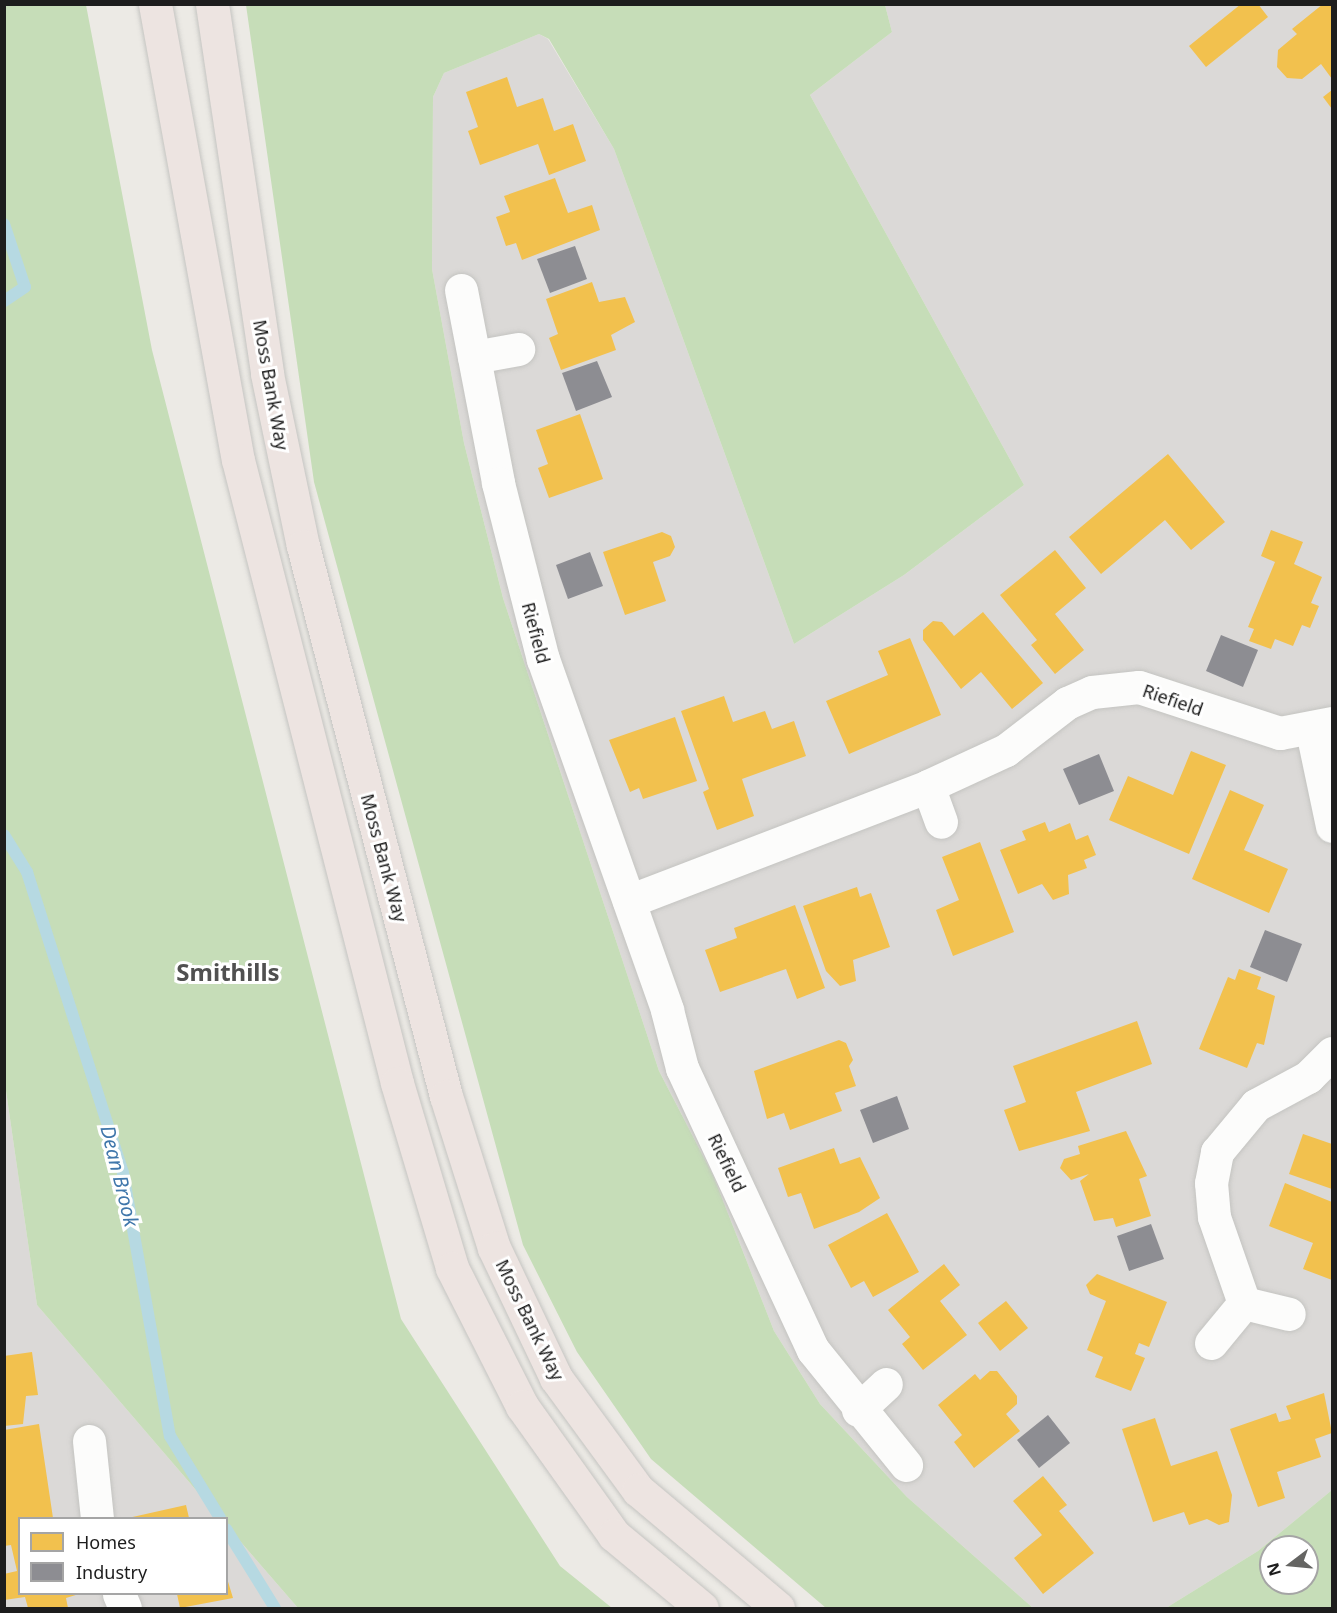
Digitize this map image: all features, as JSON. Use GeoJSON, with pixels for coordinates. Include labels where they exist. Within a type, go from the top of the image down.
{"type":"FeatureCollection","features":[{"type":"Feature","properties":{"kind":"highway"},"geometry":{"type":"LineString","coordinates":[[155,4],[238,460],[397,1083],[452,1268],[522,1406],[614,1535],[702,1608]]}},
{"type":"Feature","properties":{"kind":"highway","name":"Moss Bank Way"},"geometry":{"type":"LineString","coordinates":[[212,4],[267,374],[303,546],[446,1096],[494,1248],[556,1378],[638,1490],[778,1608]]}},
{"type":"Feature","properties":{"kind":"street","name":"Riefield"},"geometry":{"type":"LineString","coordinates":[[461,290],[498,483],[543,659],[629,901],[687,1081],[798,1322],[858,1410],[906,1465]]}},
{"type":"Feature","properties":{"kind":"street"},"geometry":{"type":"LineString","coordinates":[[474,357],[518,349]]}},
{"type":"Feature","properties":{"kind":"street","name":"Riefield"},"geometry":{"type":"LineString","coordinates":[[629,901],[928,786],[1006,750],[1067,703],[1116,686],[1174,697],[1252,728],[1322,727]]}},
{"type":"Feature","properties":{"kind":"street"},"geometry":{"type":"LineString","coordinates":[[1322,727],[1332,826]]}},
{"type":"Feature","properties":{"kind":"street"},"geometry":{"type":"LineString","coordinates":[[928,786],[941,822]]}},
{"type":"Feature","properties":{"kind":"street"},"geometry":{"type":"LineString","coordinates":[[1244,1303],[1214,1217],[1211,1183],[1217,1152],[1256,1105],[1308,1077],[1332,1053]]}},
{"type":"Feature","properties":{"kind":"street"},"geometry":{"type":"LineString","coordinates":[[1244,1303],[1289,1314]]}},
{"type":"Feature","properties":{"kind":"street"},"geometry":{"type":"LineString","coordinates":[[1211,1343],[1244,1303]]}},
{"type":"Feature","properties":{"kind":"street"},"geometry":{"type":"LineString","coordinates":[[858,1410],[886,1384]]}},
{"type":"Feature","properties":{"kind":"street"},"geometry":{"type":"LineString","coordinates":[[97,1517],[100,1457]]}},
{"type":"Feature","properties":{"kind":"shaded area"},"geometry":{"type":"Polygon","coordinates":[[[885,5],[1332,5],[1332,1490],[1277,1535],[1259,1535],[1258,1551],[1166,1608],[1033,1608],[907,1497],[820,1404],[774,1331],[713,1175],[659,1071],[503,598],[464,443],[432,269],[433,97],[444,73],[539,34],[548,39],[614,149],[794,644],[904,575],[1024,485],[810,95],[892,32],[885,5]]]}},
{"type":"Feature","properties":{"kind":"shaded area"},"geometry":{"type":"Polygon","coordinates":[[[4,1077],[37,1305],[219,1517],[18,1517],[18,1595],[228,1595],[228,1527],[298,1608],[5,1608],[4,1077]]]}},
{"type":"Feature","properties":{"kind":"green space"},"geometry":{"type":"Polygon","coordinates":[[[4,5],[86,5],[152,350],[401,1319],[560,1566],[612,1608],[298,1608],[228,1527],[228,1517],[219,1517],[37,1305],[4,1077],[4,5]]]}},
{"type":"Feature","properties":{"kind":"green space"},"geometry":{"type":"Polygon","coordinates":[[[246,5],[885,5],[892,32],[810,95],[1024,485],[904,575],[794,644],[614,149],[549,39],[539,34],[444,73],[433,97],[432,269],[464,443],[503,598],[659,1071],[713,1175],[774,1331],[820,1404],[907,1497],[1033,1608],[826,1608],[651,1459],[577,1352],[523,1245],[314,482],[246,5]]]}},
{"type":"Feature","properties":{"kind":"green space"},"geometry":{"type":"Polygon","coordinates":[[[1332,1490],[1332,1608],[1166,1608],[1259,1550],[1259,1595],[1319,1595],[1319,1535],[1277,1535],[1332,1490]]]}},
{"type":"Feature","properties":{"kind":"building: Homes"},"geometry":{"type":"Polygon","coordinates":[[[1241,4],[1258,4],[1268,17],[1206,67],[1189,46],[1241,4]]]}},
{"type":"Feature","properties":{"kind":"building: Homes"},"geometry":{"type":"Polygon","coordinates":[[[1323,4],[1332,4],[1332,79],[1321,64],[1302,79],[1287,78],[1277,67],[1278,50],[1297,34],[1292,29],[1323,4]]]}},
{"type":"Feature","properties":{"kind":"building: Homes"},"geometry":{"type":"Polygon","coordinates":[[[507,77],[517,107],[543,98],[554,131],[573,124],[586,161],[549,175],[538,144],[480,165],[468,131],[478,127],[466,92],[507,77]]]}},
{"type":"Feature","properties":{"kind":"building: Homes"},"geometry":{"type":"Polygon","coordinates":[[[1332,90],[1332,109],[1323,97],[1332,90]]]}},
{"type":"Feature","properties":{"kind":"building: Homes"},"geometry":{"type":"Polygon","coordinates":[[[555,178],[568,213],[592,205],[600,230],[522,260],[516,243],[506,246],[496,217],[510,212],[504,196],[555,178]]]}},
{"type":"Feature","properties":{"kind":"building: Homes"},"geometry":{"type":"Polygon","coordinates":[[[592,282],[599,302],[625,297],[635,322],[611,335],[616,350],[561,370],[549,338],[558,334],[546,299],[592,282]]]}},
{"type":"Feature","properties":{"kind":"building: Homes"},"geometry":{"type":"Polygon","coordinates":[[[580,414],[603,479],[549,498],[538,468],[548,464],[536,430],[580,414]]]}},
{"type":"Feature","properties":{"kind":"building: Homes"},"geometry":{"type":"Polygon","coordinates":[[[1168,454],[1225,522],[1191,550],[1165,520],[1101,574],[1069,537],[1168,454]]]}},
{"type":"Feature","properties":{"kind":"building: Homes"},"geometry":{"type":"Polygon","coordinates":[[[1271,530],[1303,542],[1294,564],[1322,577],[1311,603],[1319,606],[1310,628],[1302,625],[1293,646],[1275,639],[1271,649],[1249,641],[1254,629],[1248,627],[1275,562],[1261,556],[1271,530]]]}},
{"type":"Feature","properties":{"kind":"building: Homes"},"geometry":{"type":"Polygon","coordinates":[[[662,532],[671,536],[675,547],[670,556],[653,562],[666,601],[625,615],[603,552],[662,532]]]}},
{"type":"Feature","properties":{"kind":"building: Homes"},"geometry":{"type":"Polygon","coordinates":[[[1055,550],[1086,588],[1055,614],[1084,650],[1055,674],[1031,645],[1037,640],[1000,595],[1055,550]]]}},
{"type":"Feature","properties":{"kind":"building: Homes"},"geometry":{"type":"Polygon","coordinates":[[[983,612],[1043,683],[1012,709],[981,672],[961,689],[923,640],[923,630],[933,621],[942,622],[954,636],[983,612]]]}},
{"type":"Feature","properties":{"kind":"building: Homes"},"geometry":{"type":"Polygon","coordinates":[[[910,638],[941,715],[849,754],[826,701],[888,675],[878,651],[910,638]]]}},
{"type":"Feature","properties":{"kind":"building: Homes"},"geometry":{"type":"Polygon","coordinates":[[[724,696],[733,722],[765,711],[772,729],[794,721],[806,756],[742,779],[754,816],[717,830],[703,792],[709,789],[681,711],[724,696]]]}},
{"type":"Feature","properties":{"kind":"building: Homes"},"geometry":{"type":"Polygon","coordinates":[[[675,717],[697,781],[643,799],[639,788],[630,792],[609,740],[675,717]]]}},
{"type":"Feature","properties":{"kind":"building: Homes"},"geometry":{"type":"Polygon","coordinates":[[[1191,751],[1226,765],[1189,854],[1109,820],[1128,776],[1173,795],[1191,751]]]}},
{"type":"Feature","properties":{"kind":"building: Homes"},"geometry":{"type":"Polygon","coordinates":[[[1230,790],[1264,805],[1244,850],[1288,869],[1269,913],[1192,879],[1230,790]]]}},
{"type":"Feature","properties":{"kind":"building: Homes"},"geometry":{"type":"Polygon","coordinates":[[[1045,822],[1049,832],[1070,823],[1076,840],[1088,835],[1096,855],[1084,860],[1087,868],[1068,875],[1069,894],[1053,900],[1042,884],[1018,894],[1000,850],[1026,840],[1022,831],[1045,822]]]}},
{"type":"Feature","properties":{"kind":"building: Homes"},"geometry":{"type":"Polygon","coordinates":[[[980,842],[1014,932],[953,956],[936,910],[959,900],[942,857],[980,842]]]}},
{"type":"Feature","properties":{"kind":"building: Homes"},"geometry":{"type":"Polygon","coordinates":[[[857,887],[860,897],[871,893],[890,947],[853,960],[856,981],[840,986],[826,971],[803,906],[857,887]]]}},
{"type":"Feature","properties":{"kind":"building: Homes"},"geometry":{"type":"Polygon","coordinates":[[[795,905],[825,988],[797,999],[786,969],[720,992],[705,950],[737,938],[734,928],[795,905]]]}},
{"type":"Feature","properties":{"kind":"building: Homes"},"geometry":{"type":"Polygon","coordinates":[[[1239,969],[1261,977],[1257,989],[1275,996],[1264,1045],[1257,1043],[1247,1068],[1199,1049],[1228,977],[1235,980],[1239,969]]]}},
{"type":"Feature","properties":{"kind":"building: Homes"},"geometry":{"type":"Polygon","coordinates":[[[1137,1021],[1152,1064],[1076,1092],[1090,1131],[1019,1151],[1004,1110],[1026,1102],[1013,1066],[1137,1021]]]}},
{"type":"Feature","properties":{"kind":"building: Homes"},"geometry":{"type":"Polygon","coordinates":[[[839,1040],[846,1043],[853,1060],[849,1066],[856,1086],[835,1093],[842,1111],[790,1130],[784,1113],[767,1119],[754,1071],[839,1040]]]}},
{"type":"Feature","properties":{"kind":"building: Homes"},"geometry":{"type":"Polygon","coordinates":[[[1126,1131],[1147,1176],[1139,1179],[1151,1216],[1116,1227],[1113,1218],[1094,1221],[1080,1181],[1089,1174],[1071,1180],[1060,1168],[1064,1159],[1080,1154],[1078,1146],[1126,1131]]]}},
{"type":"Feature","properties":{"kind":"building: Homes"},"geometry":{"type":"Polygon","coordinates":[[[1303,1134],[1332,1144],[1332,1189],[1289,1174],[1303,1134]]]}},
{"type":"Feature","properties":{"kind":"building: Homes"},"geometry":{"type":"Polygon","coordinates":[[[834,1148],[840,1164],[860,1157],[880,1198],[859,1212],[814,1229],[801,1193],[788,1197],[778,1168],[834,1148]]]}},
{"type":"Feature","properties":{"kind":"building: Homes"},"geometry":{"type":"Polygon","coordinates":[[[1285,1183],[1332,1202],[1332,1280],[1303,1269],[1313,1243],[1269,1226],[1285,1183]]]}},
{"type":"Feature","properties":{"kind":"building: Homes"},"geometry":{"type":"Polygon","coordinates":[[[887,1213],[919,1272],[873,1297],[864,1281],[851,1288],[828,1245],[887,1213]]]}},
{"type":"Feature","properties":{"kind":"building: Homes"},"geometry":{"type":"Polygon","coordinates":[[[944,1264],[960,1285],[940,1301],[967,1335],[923,1370],[902,1344],[910,1337],[888,1310],[944,1264]]]}},
{"type":"Feature","properties":{"kind":"building: Homes"},"geometry":{"type":"Polygon","coordinates":[[[1097,1274],[1167,1302],[1149,1347],[1139,1343],[1135,1354],[1145,1358],[1131,1391],[1095,1377],[1103,1357],[1087,1350],[1106,1301],[1090,1294],[1086,1285],[1097,1274]]]}},
{"type":"Feature","properties":{"kind":"building: Homes"},"geometry":{"type":"Polygon","coordinates":[[[1006,1301],[1028,1328],[1000,1351],[978,1323],[1006,1301]]]}},
{"type":"Feature","properties":{"kind":"building: Homes"},"geometry":{"type":"Polygon","coordinates":[[[32,1352],[38,1395],[26,1396],[23,1424],[4,1426],[4,1356],[32,1352]]]}},
{"type":"Feature","properties":{"kind":"building: Homes"},"geometry":{"type":"Polygon","coordinates":[[[990,1371],[997,1371],[1017,1396],[1017,1404],[1006,1414],[1020,1431],[974,1468],[954,1442],[962,1435],[938,1405],[975,1374],[980,1380],[990,1371]]]}},
{"type":"Feature","properties":{"kind":"building: Homes"},"geometry":{"type":"Polygon","coordinates":[[[1324,1393],[1332,1433],[1315,1439],[1321,1457],[1277,1472],[1285,1498],[1258,1507],[1230,1429],[1276,1413],[1279,1422],[1291,1419],[1286,1406],[1324,1393]]]}},
{"type":"Feature","properties":{"kind":"building: Homes"},"geometry":{"type":"Polygon","coordinates":[[[1155,1418],[1171,1466],[1217,1451],[1232,1495],[1229,1522],[1219,1525],[1207,1519],[1189,1525],[1184,1512],[1153,1522],[1122,1429],[1155,1418]]]}},
{"type":"Feature","properties":{"kind":"building: Homes"},"geometry":{"type":"Polygon","coordinates":[[[39,1424],[53,1517],[18,1517],[18,1595],[76,1595],[66,1598],[68,1608],[28,1608],[25,1597],[4,1600],[4,1574],[17,1571],[11,1545],[4,1546],[4,1430],[39,1424]]]}},
{"type":"Feature","properties":{"kind":"building: Homes"},"geometry":{"type":"Polygon","coordinates":[[[1043,1476],[1067,1505],[1059,1511],[1094,1553],[1043,1594],[1014,1558],[1042,1535],[1013,1501],[1043,1476]]]}},
{"type":"Feature","properties":{"kind":"building: Homes"},"geometry":{"type":"Polygon","coordinates":[[[186,1505],[189,1517],[132,1517],[186,1505]]]}},
{"type":"Feature","properties":{"kind":"building: Homes"},"geometry":{"type":"Polygon","coordinates":[[[228,1582],[233,1598],[180,1608],[177,1595],[228,1595],[228,1582]]]}},
{"type":"Feature","properties":{"kind":"building: Industry"},"geometry":{"type":"Polygon","coordinates":[[[575,246],[587,279],[550,293],[537,259],[575,246]]]}},
{"type":"Feature","properties":{"kind":"building: Industry"},"geometry":{"type":"Polygon","coordinates":[[[597,361],[612,397],[576,411],[562,373],[597,361]]]}},
{"type":"Feature","properties":{"kind":"building: Industry"},"geometry":{"type":"Polygon","coordinates":[[[590,552],[603,586],[568,599],[556,565],[590,552]]]}},
{"type":"Feature","properties":{"kind":"building: Industry"},"geometry":{"type":"Polygon","coordinates":[[[1221,635],[1258,650],[1243,687],[1206,671],[1221,635]]]}},
{"type":"Feature","properties":{"kind":"building: Industry"},"geometry":{"type":"Polygon","coordinates":[[[1099,754],[1114,791],[1079,805],[1063,769],[1099,754]]]}},
{"type":"Feature","properties":{"kind":"building: Industry"},"geometry":{"type":"Polygon","coordinates":[[[1265,930],[1302,944],[1287,982],[1250,967],[1265,930]]]}},
{"type":"Feature","properties":{"kind":"building: Industry"},"geometry":{"type":"Polygon","coordinates":[[[897,1096],[909,1129],[873,1143],[860,1110],[897,1096]]]}},
{"type":"Feature","properties":{"kind":"building: Industry"},"geometry":{"type":"Polygon","coordinates":[[[1151,1224],[1164,1259],[1129,1271],[1117,1236],[1151,1224]]]}},
{"type":"Feature","properties":{"kind":"building: Industry"},"geometry":{"type":"Polygon","coordinates":[[[1048,1415],[1070,1443],[1039,1468],[1017,1440],[1048,1415]]]}},
{"type":"Feature","properties":{"kind":"waterway","name":"Dean Brook"},"geometry":{"type":"LineString","coordinates":[[4,224],[25,287],[4,301]]}},
{"type":"Feature","properties":{"kind":"waterway","name":"Dean Brook"},"geometry":{"type":"LineString","coordinates":[[4,835],[27,872],[123,1173],[170,1436],[219,1517]]}},
{"type":"Feature","properties":{"kind":"waterway","name":"Dean Brook"},"geometry":{"type":"LineString","coordinates":[[228,1532],[275,1608]]}},
{"type":"Feature","properties":{"kind":"district","name":"Smithills"},"geometry":{"type":"Point","coordinates":[228,972]}}]}
